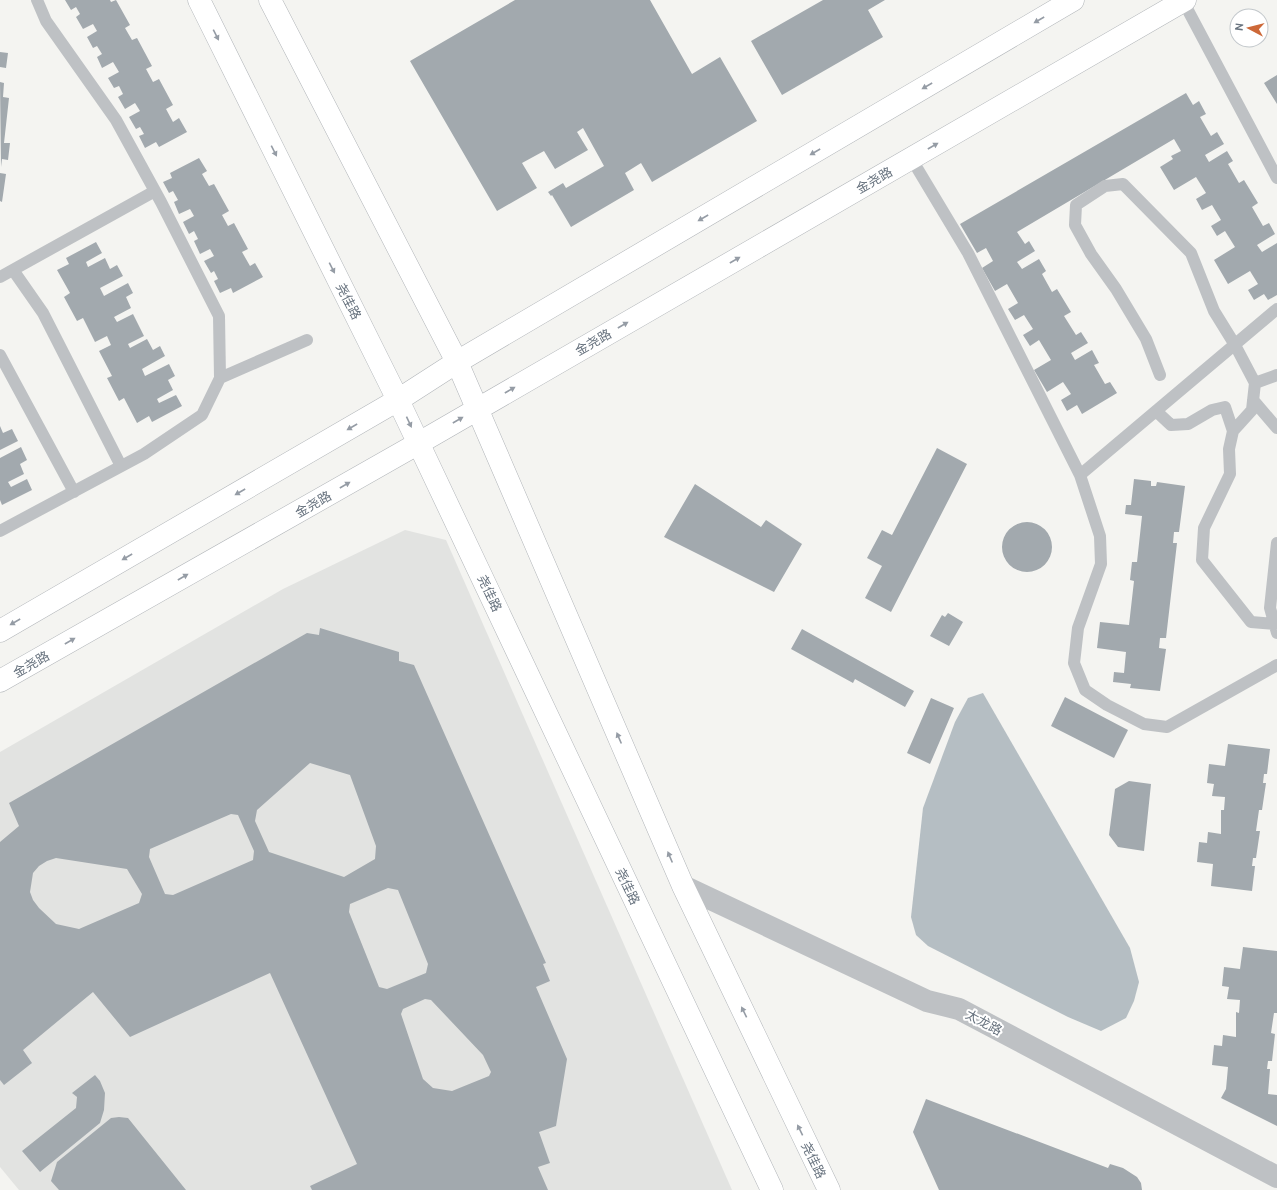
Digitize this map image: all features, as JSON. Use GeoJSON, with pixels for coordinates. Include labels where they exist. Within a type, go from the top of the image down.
{"type":"FeatureCollection","features":[{"type":"Feature","properties":{"kind":"main road","name":"尧佳路"},"geometry":{"type":"LineString","coordinates":[[199,0],[419,443],[772,1190]]}},
{"type":"Feature","properties":{"kind":"main road","name":"尧佳路"},"geometry":{"type":"LineString","coordinates":[[270,0],[457,362],[476,410],[683,886],[829,1190]]}},
{"type":"Feature","properties":{"kind":"main road"},"geometry":{"type":"LineString","coordinates":[[0,631],[398,400],[457,362],[1073,0]]}},
{"type":"Feature","properties":{"kind":"main road","name":"金尧路"},"geometry":{"type":"LineString","coordinates":[[0,681],[419,443],[1184,1]]}},
{"type":"Feature","properties":{"kind":"street","name":"太龙路"},"geometry":{"type":"LineString","coordinates":[[683,886],[927,1001],[959,1009],[1277,1177]]}},
{"type":"Feature","properties":{"kind":"lane"},"geometry":{"type":"LineString","coordinates":[[0,531],[144,454],[202,415],[220,378],[219,316],[155,191],[116,120],[46,21],[37,0]]}},
{"type":"Feature","properties":{"kind":"lane"},"geometry":{"type":"LineString","coordinates":[[1184,1],[1277,178]]}},
{"type":"Feature","properties":{"kind":"lane"},"geometry":{"type":"LineString","coordinates":[[911,158],[968,253],[1080,475],[1100,536],[1101,564],[1078,628],[1076,642],[1074,663],[1085,690],[1107,705],[1144,724],[1167,727],[1277,665]]}},
{"type":"Feature","properties":{"kind":"lane"},"geometry":{"type":"LineString","coordinates":[[1160,375],[1146,339],[1116,289],[1091,254],[1075,225],[1076,205],[1105,186],[1123,184],[1191,253],[1214,311],[1235,344],[1254,383],[1252,410],[1233,431],[1229,449],[1230,474],[1204,528],[1202,560],[1251,622],[1276,629]]}},
{"type":"Feature","properties":{"kind":"lane"},"geometry":{"type":"LineString","coordinates":[[0,276],[155,191]]}},
{"type":"Feature","properties":{"kind":"lane"},"geometry":{"type":"LineString","coordinates":[[13,270],[43,313],[121,466]]}},
{"type":"Feature","properties":{"kind":"lane"},"geometry":{"type":"LineString","coordinates":[[1080,475],[1277,309]]}},
{"type":"Feature","properties":{"kind":"lane"},"geometry":{"type":"LineString","coordinates":[[220,378],[307,340]]}},
{"type":"Feature","properties":{"kind":"lane"},"geometry":{"type":"LineString","coordinates":[[0,355],[74,492]]}},
{"type":"Feature","properties":{"kind":"lane"},"geometry":{"type":"LineString","coordinates":[[1254,383],[1277,375]]}},
{"type":"Feature","properties":{"kind":"lane"},"geometry":{"type":"LineString","coordinates":[[1253,400],[1277,428]]}},
{"type":"Feature","properties":{"kind":"lane"},"geometry":{"type":"LineString","coordinates":[[1156,411],[1172,425],[1188,424],[1212,410],[1225,407],[1233,431]]}},
{"type":"Feature","properties":{"kind":"lane"},"geometry":{"type":"LineString","coordinates":[[1276,629],[1270,608],[1277,543]]}},
{"type":"Feature","properties":{"kind":"shaded area"},"geometry":{"type":"Polygon","coordinates":[[[405,530],[446,540],[732,1190],[19,1190],[0,1167],[0,752],[283,589],[405,530]]]}},
{"type":"Feature","properties":{"kind":"shaded area"},"geometry":{"type":"Polygon","coordinates":[[[983,693],[1130,948],[1139,982],[1134,1001],[1126,1018],[1101,1031],[1068,1017],[928,946],[916,935],[911,917],[923,808],[955,722],[968,698],[983,693]]]}},
{"type":"Feature","properties":{"kind":"building"},"geometry":{"type":"Polygon","coordinates":[[[65,0],[110,0],[111,2],[116,0],[130,25],[125,28],[132,40],[137,38],[152,66],[146,69],[153,82],[159,79],[173,105],[166,109],[173,122],[179,118],[187,132],[159,147],[156,142],[145,148],[139,136],[144,134],[140,127],[136,129],[129,117],[140,111],[135,103],[125,109],[118,97],[123,94],[119,86],[114,88],[108,78],[119,72],[113,62],[102,68],[97,57],[102,54],[97,46],[93,48],[87,37],[97,31],[93,24],[83,29],[76,17],[80,14],[76,7],[71,10],[65,0]]]}},
{"type":"Feature","properties":{"kind":"building"},"geometry":{"type":"Polygon","coordinates":[[[515,0],[650,0],[692,74],[720,57],[757,121],[652,182],[641,163],[625,173],[634,190],[571,227],[552,195],[551,196],[548,192],[563,183],[566,188],[604,166],[583,128],[577,132],[588,150],[555,169],[544,151],[522,163],[537,188],[497,211],[410,61],[515,0]]]}},
{"type":"Feature","properties":{"kind":"building"},"geometry":{"type":"Polygon","coordinates":[[[823,0],[885,0],[868,10],[883,37],[782,95],[751,41],[823,0]]]}},
{"type":"Feature","properties":{"kind":"building"},"geometry":{"type":"Polygon","coordinates":[[[0,52],[8,53],[6,68],[0,67],[0,52]]]}},
{"type":"Feature","properties":{"kind":"building"},"geometry":{"type":"Polygon","coordinates":[[[1277,75],[1277,104],[1264,83],[1277,75]]]}},
{"type":"Feature","properties":{"kind":"building"},"geometry":{"type":"Polygon","coordinates":[[[0,82],[4,83],[3,97],[9,98],[4,143],[10,143],[8,160],[2,159],[1,167],[0,82]]]}},
{"type":"Feature","properties":{"kind":"building"},"geometry":{"type":"Polygon","coordinates":[[[1186,93],[1193,105],[1199,101],[1206,114],[1200,117],[1211,136],[1217,132],[1224,144],[1205,155],[1209,162],[1227,151],[1233,161],[1228,164],[1239,183],[1244,180],[1258,203],[1252,207],[1263,226],[1269,223],[1275,234],[1257,245],[1262,252],[1277,243],[1277,295],[1268,300],[1264,294],[1254,300],[1248,290],[1258,284],[1250,271],[1228,284],[1214,260],[1235,247],[1225,231],[1217,236],[1211,226],[1221,220],[1212,205],[1202,210],[1196,199],[1206,193],[1196,177],[1174,190],[1160,167],[1173,159],[1171,156],[1181,151],[1174,139],[1017,232],[1025,244],[1029,241],[1035,251],[1017,262],[1022,269],[1039,259],[1046,271],[1042,274],[1052,292],[1057,289],[1071,312],[1064,316],[1076,335],[1081,332],[1088,343],[1071,353],[1075,360],[1092,350],[1099,363],[1094,365],[1105,384],[1110,382],[1117,393],[1082,414],[1077,405],[1067,411],[1061,400],[1071,394],[1063,382],[1047,392],[1034,370],[1051,360],[1039,340],[1030,346],[1023,335],[1033,329],[1024,315],[1015,320],[1008,309],[1018,303],[1007,284],[995,291],[982,268],[993,261],[986,248],[977,253],[960,224],[1186,93]]]}},
{"type":"Feature","properties":{"kind":"building"},"geometry":{"type":"Polygon","coordinates":[[[199,158],[207,171],[202,174],[209,186],[214,184],[229,211],[222,215],[228,226],[234,223],[248,249],[242,252],[250,266],[255,263],[263,277],[233,293],[231,288],[220,293],[214,281],[218,279],[214,271],[211,273],[204,261],[214,256],[210,249],[200,254],[194,241],[198,239],[194,231],[189,234],[183,222],[194,216],[190,209],[179,214],[174,202],[178,200],[173,191],[169,193],[163,182],[172,178],[170,173],[199,158]]]}},
{"type":"Feature","properties":{"kind":"building"},"geometry":{"type":"Polygon","coordinates":[[[0,173],[6,174],[2,202],[0,201],[0,173]]]}},
{"type":"Feature","properties":{"kind":"building"},"geometry":{"type":"Polygon","coordinates":[[[96,242],[102,253],[86,262],[88,267],[105,258],[110,269],[117,265],[123,276],[100,288],[104,296],[128,283],[133,293],[126,297],[131,308],[114,317],[117,322],[133,314],[144,336],[128,344],[130,348],[147,339],[153,350],[160,346],[165,356],[142,369],[145,376],[169,364],[175,376],[168,380],[173,390],[157,399],[159,403],[176,395],[182,406],[152,422],[149,416],[137,423],[124,398],[119,401],[107,378],[112,376],[99,351],[111,345],[107,336],[95,342],[83,318],[77,321],[64,297],[70,293],[57,270],[69,264],[66,258],[96,242]]]}},
{"type":"Feature","properties":{"kind":"building"},"geometry":{"type":"Polygon","coordinates":[[[0,426],[3,433],[12,429],[18,441],[0,450],[0,426]]]}},
{"type":"Feature","properties":{"kind":"building"},"geometry":{"type":"Polygon","coordinates":[[[21,447],[27,460],[20,464],[24,474],[8,482],[11,487],[27,479],[32,490],[2,505],[0,500],[0,458],[21,447]]]}},
{"type":"Feature","properties":{"kind":"building"},"geometry":{"type":"Polygon","coordinates":[[[937,448],[967,464],[891,612],[865,598],[882,566],[867,558],[882,530],[892,535],[937,448]]]}},
{"type":"Feature","properties":{"kind":"building"},"geometry":{"type":"Polygon","coordinates":[[[1134,479],[1151,481],[1151,486],[1156,486],[1157,482],[1185,486],[1179,532],[1174,532],[1173,543],[1177,543],[1166,638],[1160,638],[1159,648],[1166,649],[1160,691],[1130,688],[1131,684],[1113,682],[1114,672],[1124,673],[1126,652],[1097,648],[1100,622],[1129,625],[1134,581],[1130,580],[1132,562],[1137,562],[1142,516],[1125,514],[1126,505],[1131,505],[1134,479]]]}},
{"type":"Feature","properties":{"kind":"building"},"geometry":{"type":"Polygon","coordinates":[[[695,484],[761,527],[766,520],[802,544],[774,592],[664,537],[695,484]]]}},
{"type":"Feature","properties":{"kind":"building"},"geometry":{"type":"Polygon","coordinates":[[[1027,522],[1036,524],[1047,533],[1052,547],[1050,556],[1041,567],[1027,572],[1018,570],[1007,561],[1002,547],[1004,538],[1013,527],[1027,522]]]}},
{"type":"Feature","properties":{"kind":"building"},"geometry":{"type":"Polygon","coordinates":[[[948,613],[963,622],[949,646],[930,636],[942,615],[945,617],[948,613]]]}},
{"type":"Feature","properties":{"kind":"building"},"geometry":{"type":"Polygon","coordinates":[[[320,628],[399,652],[399,661],[414,665],[546,963],[543,964],[550,981],[536,987],[567,1059],[556,1126],[539,1132],[550,1163],[538,1167],[548,1190],[312,1190],[310,1186],[357,1164],[270,973],[130,1037],[93,992],[23,1050],[32,1063],[4,1085],[0,1080],[0,842],[19,826],[9,803],[307,633],[319,635],[320,628]],[[310,763],[257,810],[255,821],[269,852],[344,877],[375,859],[376,846],[350,775],[310,763]],[[231,814],[150,849],[149,857],[165,894],[173,895],[253,860],[254,851],[238,815],[231,814]],[[56,858],[39,866],[33,873],[30,892],[33,900],[39,908],[56,924],[79,929],[139,903],[142,894],[127,869],[56,858]],[[388,888],[350,904],[349,912],[379,987],[387,989],[426,973],[428,964],[398,890],[388,888]],[[425,999],[403,1009],[401,1014],[423,1079],[433,1088],[452,1091],[489,1076],[491,1072],[483,1055],[431,1000],[425,999]]]}},
{"type":"Feature","properties":{"kind":"building"},"geometry":{"type":"Polygon","coordinates":[[[802,629],[914,691],[905,707],[855,679],[853,683],[791,649],[802,629]]]}},
{"type":"Feature","properties":{"kind":"building"},"geometry":{"type":"Polygon","coordinates":[[[1065,697],[1128,730],[1114,758],[1051,726],[1065,697]]]}},
{"type":"Feature","properties":{"kind":"building"},"geometry":{"type":"Polygon","coordinates":[[[931,698],[954,708],[930,764],[907,753],[931,698]]]}},
{"type":"Feature","properties":{"kind":"building"},"geometry":{"type":"Polygon","coordinates":[[[1228,744],[1270,749],[1267,774],[1264,774],[1263,783],[1266,783],[1262,810],[1259,810],[1256,831],[1260,831],[1256,858],[1253,858],[1252,866],[1255,866],[1252,891],[1211,886],[1213,864],[1197,862],[1199,842],[1207,843],[1208,832],[1221,834],[1221,810],[1224,810],[1225,797],[1212,796],[1214,784],[1207,783],[1209,764],[1225,766],[1228,744]]]}},
{"type":"Feature","properties":{"kind":"building"},"geometry":{"type":"Polygon","coordinates":[[[1129,781],[1151,784],[1144,851],[1118,847],[1109,835],[1115,789],[1129,781]]]}},
{"type":"Feature","properties":{"kind":"building"},"geometry":{"type":"Polygon","coordinates":[[[1243,947],[1277,951],[1277,1013],[1274,1013],[1271,1033],[1275,1034],[1272,1061],[1268,1061],[1267,1069],[1270,1069],[1268,1094],[1277,1095],[1277,1126],[1221,1098],[1226,1089],[1228,1067],[1212,1065],[1214,1045],[1222,1046],[1223,1035],[1236,1037],[1236,1012],[1239,1013],[1240,1000],[1227,999],[1229,987],[1222,986],[1224,967],[1240,969],[1243,947]]]}},
{"type":"Feature","properties":{"kind":"building"},"geometry":{"type":"Polygon","coordinates":[[[95,1075],[100,1081],[105,1093],[104,1110],[100,1123],[40,1172],[22,1151],[76,1108],[77,1097],[72,1093],[95,1075]]]}},
{"type":"Feature","properties":{"kind":"building"},"geometry":{"type":"Polygon","coordinates":[[[926,1099],[1108,1168],[1110,1164],[1123,1168],[1137,1177],[1141,1183],[1142,1190],[939,1190],[913,1132],[926,1099]]]}},
{"type":"Feature","properties":{"kind":"building"},"geometry":{"type":"Polygon","coordinates":[[[111,1118],[128,1118],[186,1190],[59,1190],[51,1181],[57,1162],[111,1118]]]}}]}
